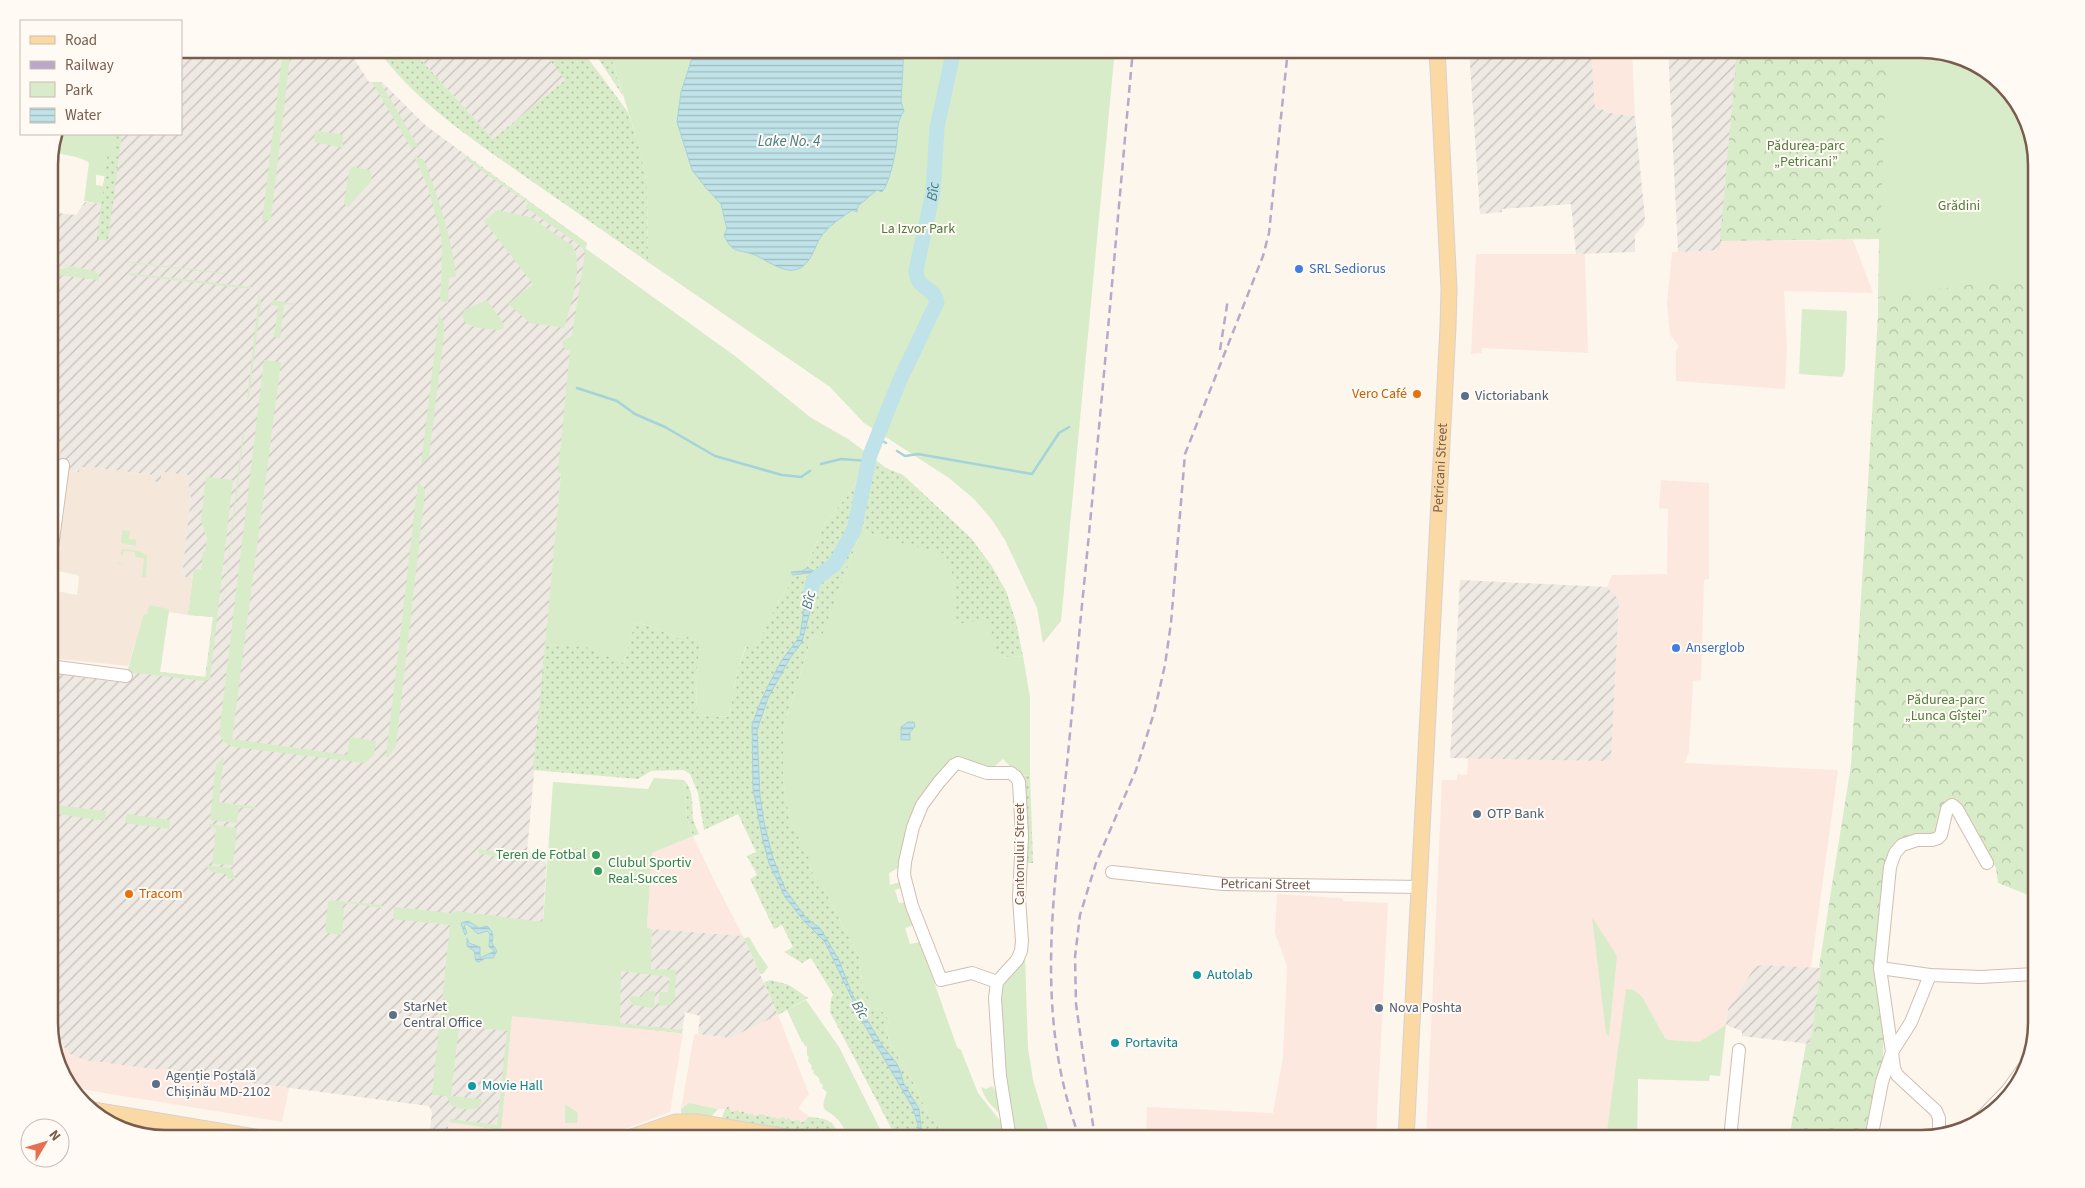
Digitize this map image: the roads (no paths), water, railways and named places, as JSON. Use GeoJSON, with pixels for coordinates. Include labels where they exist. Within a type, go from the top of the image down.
{"type":"FeatureCollection","features":[{"type":"Feature","properties":{"kind":"main road","name":"Petricani Street"},"geometry":{"type":"LineString","coordinates":[[1406,1130],[1449,317],[1437,58]]}},
{"type":"Feature","properties":{"kind":"main road"},"geometry":{"type":"LineString","coordinates":[[122,1121],[194,1130]]}},
{"type":"Feature","properties":{"kind":"main road"},"geometry":{"type":"LineString","coordinates":[[652,1130],[676,1122],[697,1122],[745,1130]]}},
{"type":"Feature","properties":{"kind":"main road"},"geometry":{"type":"LineString","coordinates":[[685,1130],[697,1122]]}},
{"type":"Feature","properties":{"kind":"street"},"geometry":{"type":"LineString","coordinates":[[58,502],[63,465]]}},
{"type":"Feature","properties":{"kind":"street"},"geometry":{"type":"LineString","coordinates":[[58,667],[126,676]]}},
{"type":"Feature","properties":{"kind":"street","name":"Cantonului Street"},"geometry":{"type":"LineString","coordinates":[[958,763],[987,773],[1011,773],[1019,782],[1022,836],[1019,898],[1022,941],[1017,960],[997,982],[972,973],[940,980],[912,906],[904,876],[908,846],[922,806],[939,782],[958,763]]}},
{"type":"Feature","properties":{"kind":"street"},"geometry":{"type":"LineString","coordinates":[[1939,1129],[1939,1118],[1936,1111],[1897,1075],[1894,1068],[1880,968],[1890,866],[1902,845],[1917,840],[1938,838],[1941,835],[1947,809],[1952,805],[1957,808],[1987,863]]}},
{"type":"Feature","properties":{"kind":"street","name":"Petricani Street"},"geometry":{"type":"LineString","coordinates":[[1112,872],[1223,884],[1420,887]]}},
{"type":"Feature","properties":{"kind":"street"},"geometry":{"type":"LineString","coordinates":[[1880,968],[1930,975],[1981,977],[2028,974]]}},
{"type":"Feature","properties":{"kind":"street"},"geometry":{"type":"LineString","coordinates":[[1873,1130],[1882,1082],[1892,1052],[1911,1022],[1930,975]]}},
{"type":"Feature","properties":{"kind":"street"},"geometry":{"type":"LineString","coordinates":[[997,982],[995,1018],[999,1066],[1009,1130]]}},
{"type":"Feature","properties":{"kind":"street"},"geometry":{"type":"LineString","coordinates":[[1731,1130],[1739,1050]]}},
{"type":"Feature","properties":{"kind":"water","name":"Lake No. 4"},"geometry":{"type":"Polygon","coordinates":[[[692,58],[903,58],[901,102],[904,111],[898,124],[895,153],[885,188],[882,192],[877,190],[858,206],[857,212],[852,210],[827,229],[820,238],[812,255],[800,268],[787,270],[780,268],[757,256],[734,249],[727,242],[724,235],[727,229],[721,204],[692,170],[677,122],[681,92],[692,58]]]}},
{"type":"Feature","properties":{"kind":"water"},"geometry":{"type":"Polygon","coordinates":[[[807,568],[814,571],[818,576],[802,642],[790,658],[768,698],[757,730],[760,796],[764,822],[772,855],[785,889],[806,918],[820,928],[839,960],[852,994],[882,1045],[897,1064],[903,1082],[919,1109],[922,1130],[919,1130],[913,1108],[865,1026],[825,942],[804,921],[785,897],[769,863],[763,841],[753,789],[752,725],[770,682],[782,660],[800,636],[808,582],[811,577],[809,573],[793,575],[791,572],[802,571],[807,568]]]}},
{"type":"Feature","properties":{"kind":"water"},"geometry":{"type":"Polygon","coordinates":[[[908,722],[914,722],[915,727],[910,732],[910,740],[901,740],[901,727],[908,722]]]}},
{"type":"Feature","properties":{"kind":"water"},"geometry":{"type":"Polygon","coordinates":[[[468,921],[479,928],[487,926],[491,930],[493,936],[492,943],[497,951],[493,958],[486,958],[479,962],[476,961],[474,951],[467,946],[467,938],[469,943],[480,947],[480,958],[495,951],[489,947],[490,934],[487,931],[478,934],[467,924],[464,926],[467,933],[465,935],[461,923],[468,921]]]}},
{"type":"Feature","properties":{"kind":"waterway","name":"Bîc"},"geometry":{"type":"LineString","coordinates":[[810,594],[814,580],[835,564],[854,530],[870,455],[899,382],[937,302],[932,293],[919,281],[916,270],[933,192],[937,128],[952,58]]}},
{"type":"Feature","properties":{"kind":"waterway"},"geometry":{"type":"LineString","coordinates":[[577,388],[617,401],[635,414],[665,427],[715,456],[782,475],[801,477],[810,471]]}},
{"type":"Feature","properties":{"kind":"waterway"},"geometry":{"type":"LineString","coordinates":[[897,451],[905,456],[918,454],[1032,474],[1059,433],[1069,427]]}},
{"type":"Feature","properties":{"kind":"waterway"},"geometry":{"type":"LineString","coordinates":[[876,437],[886,443]]}},
{"type":"Feature","properties":{"kind":"waterway"},"geometry":{"type":"LineString","coordinates":[[821,464],[841,459],[868,461]]}},
{"type":"Feature","properties":{"kind":"railway"},"geometry":{"type":"LineString","coordinates":[[1077,1130],[1067,1099],[1058,1058],[1053,1018],[1051,977],[1054,895],[1095,473],[1132,58]]}},
{"type":"Feature","properties":{"kind":"railway"},"geometry":{"type":"LineString","coordinates":[[1094,1130],[1076,1004],[1075,957],[1080,915],[1096,863],[1136,770],[1154,713],[1165,665],[1171,623],[1185,454],[1263,256],[1269,233],[1287,58]]}},
{"type":"Feature","properties":{"kind":"railway"},"geometry":{"type":"LineString","coordinates":[[1220,350],[1228,299]]}},
{"type":"Feature","properties":{"kind":"place","name":"SRL Sediorus"},"geometry":{"type":"Point","coordinates":[1299,269]}},
{"type":"Feature","properties":{"kind":"place","name":"Vero Café"},"geometry":{"type":"Point","coordinates":[1417,394]}},
{"type":"Feature","properties":{"kind":"place","name":"Victoriabank"},"geometry":{"type":"Point","coordinates":[1465,396]}},
{"type":"Feature","properties":{"kind":"place","name":"Anserglob"},"geometry":{"type":"Point","coordinates":[1676,648]}},
{"type":"Feature","properties":{"kind":"place","name":"OTP Bank"},"geometry":{"type":"Point","coordinates":[1477,814]}},
{"type":"Feature","properties":{"kind":"place","name":"Teren de Fotbal"},"geometry":{"type":"Point","coordinates":[596,855]}},
{"type":"Feature","properties":{"kind":"place","name":"Clubul Sportiv Real-Succes"},"geometry":{"type":"Point","coordinates":[598,871]}},
{"type":"Feature","properties":{"kind":"place","name":"Tracom"},"geometry":{"type":"Point","coordinates":[129,894]}},
{"type":"Feature","properties":{"kind":"place","name":"Autolab"},"geometry":{"type":"Point","coordinates":[1197,975]}},
{"type":"Feature","properties":{"kind":"place","name":"Nova Poshta"},"geometry":{"type":"Point","coordinates":[1379,1008]}},
{"type":"Feature","properties":{"kind":"place","name":"StarNet Central Office"},"geometry":{"type":"Point","coordinates":[393,1015]}},
{"type":"Feature","properties":{"kind":"place","name":"Portavita"},"geometry":{"type":"Point","coordinates":[1115,1043]}},
{"type":"Feature","properties":{"kind":"place","name":"Agenție Poștală Chișinău MD-2102"},"geometry":{"type":"Point","coordinates":[156,1084]}},
{"type":"Feature","properties":{"kind":"place","name":"Movie Hall"},"geometry":{"type":"Point","coordinates":[472,1086]}},
{"type":"Feature","properties":{"kind":"park label","name":"Pădurea-parc „Petricani”"},"geometry":{"type":"Point","coordinates":[1806,154]}},
{"type":"Feature","properties":{"kind":"park label","name":"Grădini"},"geometry":{"type":"Point","coordinates":[1959,206]}},
{"type":"Feature","properties":{"kind":"park label","name":"La Izvor Park"},"geometry":{"type":"Point","coordinates":[918,229]}},
{"type":"Feature","properties":{"kind":"park label","name":"Pădurea-parc „Lunca Gîștei”"},"geometry":{"type":"Point","coordinates":[1946,708]}}]}
